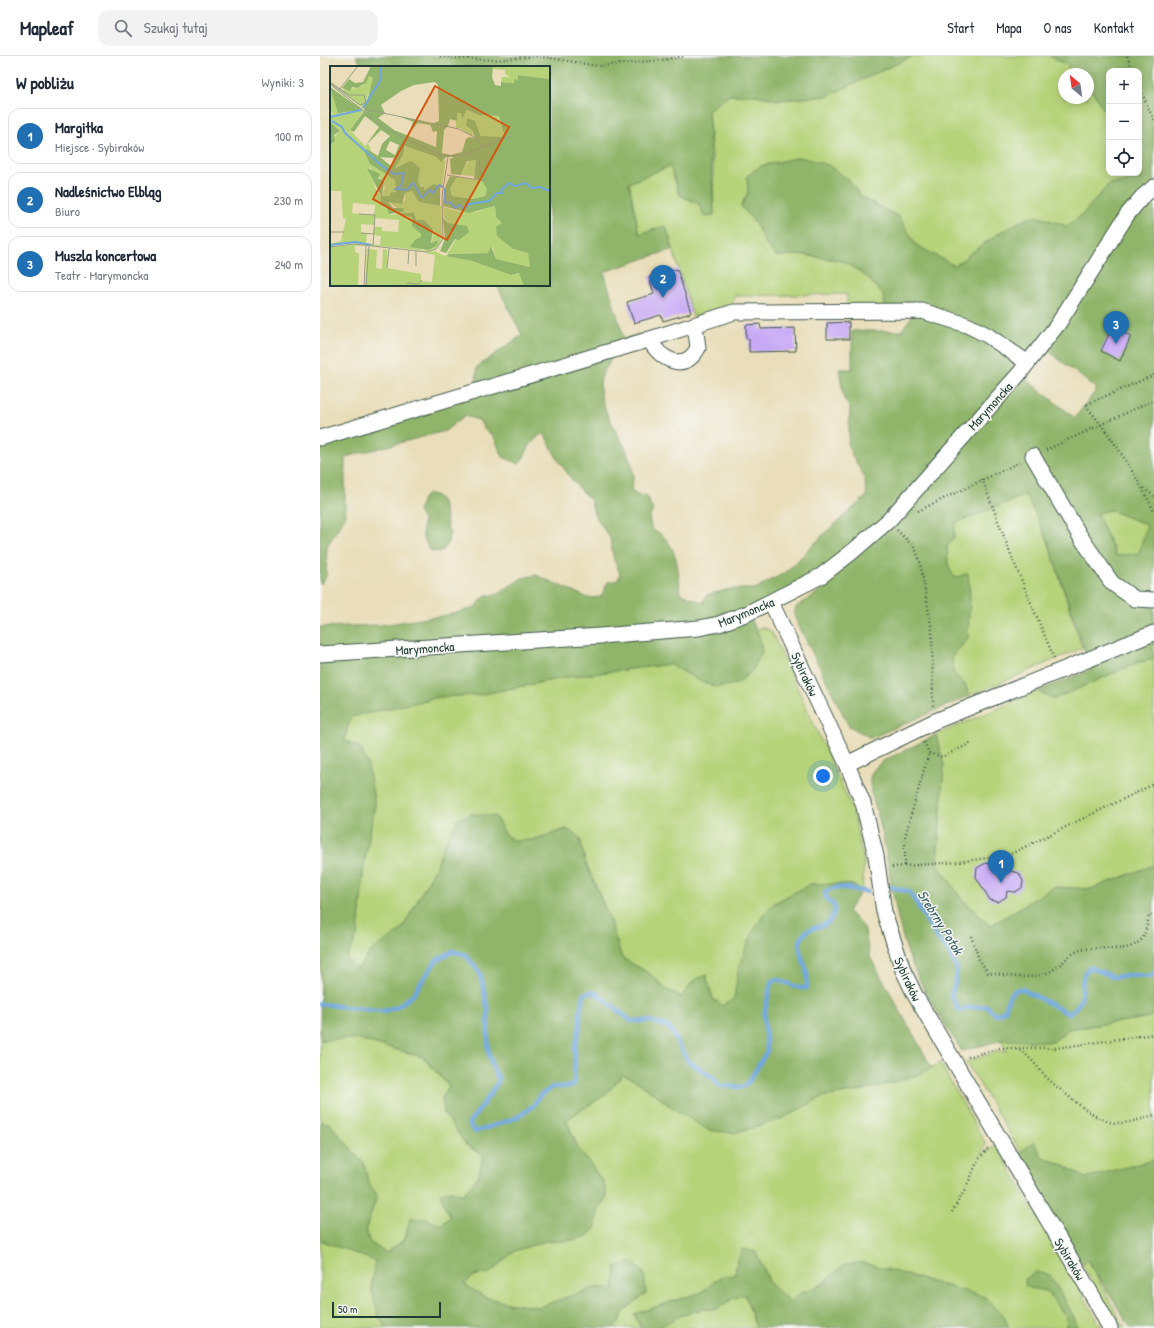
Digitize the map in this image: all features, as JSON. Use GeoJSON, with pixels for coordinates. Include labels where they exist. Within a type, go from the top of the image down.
{"type":"FeatureCollection","features":[{"type":"Feature","properties":{"kind":"street","name":"Marymoncka"},"geometry":{"type":"LineString","coordinates":[[320,654],[693,629],[719,624],[734,619],[821,576],[889,520],[1028,363],[1058,324],[1127,215],[1142,197],[1154,188]]}},
{"type":"Feature","properties":{"kind":"street"},"geometry":{"type":"LineString","coordinates":[[320,438],[649,340],[734,312],[922,312],[967,325],[986,335],[1028,363]]}},
{"type":"Feature","properties":{"kind":"street"},"geometry":{"type":"LineString","coordinates":[[649,340],[656,350],[666,359],[683,361],[692,357],[698,348],[695,324]]}},
{"type":"Feature","properties":{"kind":"street"},"geometry":{"type":"LineString","coordinates":[[1034,456],[1080,536],[1112,583],[1135,599],[1154,600]]}},
{"type":"Feature","properties":{"kind":"street","name":"Sybiraków"},"geometry":{"type":"LineString","coordinates":[[770,602],[847,764],[867,816],[876,856],[884,912],[903,970],[915,995],[1095,1300],[1110,1328]]}},
{"type":"Feature","properties":{"kind":"street"},"geometry":{"type":"LineString","coordinates":[[847,764],[933,722],[1154,633]]}},
{"type":"Feature","properties":{"kind":"path"},"geometry":{"type":"LineString","coordinates":[[440,56],[449,58],[495,60],[538,56],[598,66],[662,60],[684,56]]}},
{"type":"Feature","properties":{"kind":"path"},"geometry":{"type":"LineString","coordinates":[[1127,56],[1132,68]]}},
{"type":"Feature","properties":{"kind":"path"},"geometry":{"type":"LineString","coordinates":[[1142,93],[1154,121]]}},
{"type":"Feature","properties":{"kind":"path"},"geometry":{"type":"LineString","coordinates":[[1154,375],[1085,405],[1102,425],[1142,487],[1154,511]]}},
{"type":"Feature","properties":{"kind":"path"},"geometry":{"type":"LineString","coordinates":[[912,514],[1154,400]]}},
{"type":"Feature","properties":{"kind":"path"},"geometry":{"type":"LineString","coordinates":[[982,480],[1011,555],[1052,653]]}},
{"type":"Feature","properties":{"kind":"path"},"geometry":{"type":"LineString","coordinates":[[1142,487],[1154,496]]}},
{"type":"Feature","properties":{"kind":"path"},"geometry":{"type":"LineString","coordinates":[[889,520],[915,548],[920,562],[932,631],[933,722]]}},
{"type":"Feature","properties":{"kind":"path"},"geometry":{"type":"LineString","coordinates":[[905,865],[904,854],[906,836],[928,753],[922,738]]}},
{"type":"Feature","properties":{"kind":"path"},"geometry":{"type":"LineString","coordinates":[[928,753],[942,757],[971,743]]}},
{"type":"Feature","properties":{"kind":"path"},"geometry":{"type":"LineString","coordinates":[[886,868],[1008,856],[1154,784]]}},
{"type":"Feature","properties":{"kind":"path"},"geometry":{"type":"LineString","coordinates":[[971,936],[978,959],[988,973],[1034,978],[1055,969],[1077,951],[1094,947],[1124,949],[1134,946],[1143,939],[1149,916],[1154,914]]}},
{"type":"Feature","properties":{"kind":"path"},"geometry":{"type":"LineString","coordinates":[[962,1059],[990,1050],[1015,1048],[1057,1048],[1154,1034]]}},
{"type":"Feature","properties":{"kind":"path"},"geometry":{"type":"LineString","coordinates":[[1015,1048],[1027,1055],[1054,1084],[1098,1119],[1112,1123],[1122,1123],[1154,1115]]}},
{"type":"Feature","properties":{"kind":"path"},"geometry":{"type":"LineString","coordinates":[[952,1212],[966,1188],[980,1156],[993,1145],[1001,1141]]}},
{"type":"Feature","properties":{"kind":"green space"},"geometry":{"type":"Polygon","coordinates":[[[356,56],[913,56],[827,96],[778,100],[756,95],[730,95],[708,110],[714,215],[704,216],[699,204],[680,195],[670,166],[629,183],[639,234],[666,226],[673,249],[604,272],[624,339],[639,334],[641,342],[607,352],[610,362],[602,375],[600,389],[603,404],[609,418],[631,461],[633,475],[631,489],[638,496],[646,495],[653,510],[649,518],[652,530],[660,534],[672,547],[679,575],[680,593],[703,603],[707,595],[730,589],[755,589],[786,572],[826,532],[867,496],[864,477],[848,447],[850,408],[844,399],[839,369],[852,369],[852,331],[901,331],[915,312],[886,312],[883,294],[866,276],[843,261],[805,255],[776,256],[765,243],[756,224],[741,206],[748,193],[747,176],[761,166],[800,157],[828,165],[849,180],[861,197],[899,217],[916,245],[955,266],[993,237],[1026,219],[1037,217],[1067,226],[1082,215],[1109,184],[1142,179],[1142,68],[1106,68],[1106,114],[1094,94],[1094,68],[1069,68],[1064,63],[1049,56],[1154,56],[1154,659],[1139,662],[1054,699],[1038,691],[1091,670],[1047,538],[1026,495],[955,523],[954,537],[947,547],[948,565],[954,578],[968,573],[970,595],[968,638],[952,657],[953,673],[965,684],[969,696],[871,738],[849,726],[794,616],[796,607],[826,587],[820,576],[748,613],[759,636],[762,652],[752,671],[737,684],[716,687],[700,681],[670,664],[567,677],[478,695],[439,697],[351,717],[344,740],[361,748],[368,766],[375,805],[364,864],[358,934],[346,960],[358,969],[369,953],[402,929],[437,865],[444,845],[458,819],[472,814],[495,816],[505,834],[514,841],[532,840],[567,829],[580,838],[585,861],[608,915],[622,958],[650,974],[667,990],[681,997],[693,981],[706,975],[713,999],[723,1006],[734,999],[739,965],[752,934],[765,912],[773,904],[810,884],[852,885],[862,890],[848,911],[864,927],[870,957],[932,1068],[915,1076],[869,1089],[822,1097],[781,1119],[734,1133],[708,1130],[673,1108],[638,1082],[623,1075],[605,1095],[566,1120],[578,1148],[604,1183],[606,1197],[599,1208],[596,1227],[588,1236],[567,1241],[546,1241],[514,1251],[490,1273],[474,1276],[464,1284],[485,1297],[511,1304],[539,1307],[594,1288],[614,1288],[616,1266],[632,1262],[644,1273],[646,1293],[624,1311],[618,1324],[613,1328],[386,1328],[379,1317],[371,1288],[375,1261],[320,1240],[320,1122],[329,1123],[364,1164],[368,1182],[377,1195],[366,1228],[369,1242],[386,1253],[405,1239],[410,1219],[426,1219],[441,1225],[451,1217],[444,1205],[440,1193],[451,1191],[463,1195],[479,1175],[483,1155],[466,1145],[444,1113],[442,1099],[449,1086],[423,1057],[359,1039],[320,1040],[322,904],[320,886],[320,627],[381,625],[448,615],[474,608],[486,595],[496,595],[522,578],[536,575],[588,598],[601,597],[608,582],[618,580],[620,573],[614,560],[610,538],[594,514],[591,501],[572,480],[557,458],[544,433],[532,443],[519,464],[503,457],[493,435],[485,430],[479,420],[464,416],[445,431],[345,457],[345,517],[327,546],[326,577],[320,584],[320,438],[475,392],[477,367],[522,335],[498,286],[550,286],[550,66],[362,66],[356,56]],[[1042,346],[1019,374],[1075,418],[1097,389],[1042,346]],[[1110,510],[1097,513],[1116,556],[1139,553],[1147,525],[1110,510]]]}},
{"type":"Feature","properties":{"kind":"green space"},"geometry":{"type":"Polygon","coordinates":[[[913,56],[1049,56],[1064,63],[1069,68],[1058,68],[1058,104],[1094,104],[1094,94],[1106,114],[1106,176],[1142,176],[1142,180],[1109,184],[1082,215],[1067,226],[1037,217],[1025,219],[993,237],[955,266],[916,245],[899,217],[861,197],[849,180],[800,157],[761,166],[741,206],[756,224],[765,243],[776,256],[805,255],[843,261],[866,276],[883,294],[886,312],[847,312],[847,294],[734,296],[733,303],[693,317],[666,226],[639,234],[629,183],[670,165],[680,195],[699,204],[714,215],[713,167],[708,110],[730,95],[756,95],[778,100],[827,96],[913,56]]]}},
{"type":"Feature","properties":{"kind":"green space"},"geometry":{"type":"Polygon","coordinates":[[[428,494],[435,495],[442,503],[450,533],[447,545],[441,552],[431,551],[423,538],[423,520],[418,511],[424,497],[428,494]]]}},
{"type":"Feature","properties":{"kind":"green space"},"geometry":{"type":"Polygon","coordinates":[[[1026,495],[1047,538],[1082,648],[969,696],[965,684],[953,673],[952,657],[968,638],[968,574],[954,578],[948,565],[947,547],[954,537],[955,523],[1026,495]]]}},
{"type":"Feature","properties":{"kind":"green space"},"geometry":{"type":"Polygon","coordinates":[[[1110,510],[1147,525],[1139,553],[1116,556],[1097,513],[1110,510]]]}},
{"type":"Feature","properties":{"kind":"green space"},"geometry":{"type":"Polygon","coordinates":[[[761,627],[771,631],[853,810],[864,864],[862,890],[852,885],[810,884],[773,904],[739,965],[734,999],[723,1006],[713,999],[706,976],[693,981],[682,997],[667,990],[650,974],[622,958],[608,915],[585,861],[580,838],[567,829],[532,840],[514,841],[505,834],[495,817],[472,814],[458,819],[444,845],[437,865],[402,929],[370,953],[358,969],[345,960],[358,934],[364,864],[375,805],[344,741],[350,717],[439,697],[478,695],[567,677],[670,664],[700,681],[716,687],[759,636],[756,630],[761,627]]]}},
{"type":"Feature","properties":{"kind":"green space"},"geometry":{"type":"Polygon","coordinates":[[[1154,659],[1154,865],[1091,889],[1054,887],[990,926],[960,897],[937,863],[942,795],[936,735],[1038,691],[1054,699],[1139,662],[1154,659]]]}},
{"type":"Feature","properties":{"kind":"green space"},"geometry":{"type":"Polygon","coordinates":[[[936,735],[944,765],[937,863],[960,897],[990,926],[1054,887],[1091,889],[1154,865],[1154,1014],[1147,1018],[1068,1029],[1053,1042],[1001,1040],[962,1051],[926,993],[909,955],[898,918],[879,818],[870,785],[871,774],[881,762],[936,735]]]}},
{"type":"Feature","properties":{"kind":"green space"},"geometry":{"type":"Polygon","coordinates":[[[1154,1014],[1154,1160],[1085,1178],[1065,1166],[1042,1157],[1034,1142],[1021,1152],[966,1062],[994,1052],[1007,1051],[1001,1040],[1053,1042],[1068,1029],[1147,1018],[1154,1014]]]}},
{"type":"Feature","properties":{"kind":"green space"},"geometry":{"type":"Polygon","coordinates":[[[359,1039],[423,1057],[449,1086],[442,1099],[466,1145],[483,1155],[479,1175],[463,1195],[451,1191],[444,1205],[451,1217],[441,1225],[426,1219],[405,1239],[386,1253],[369,1242],[366,1228],[377,1196],[368,1182],[364,1164],[329,1123],[320,1122],[320,1040],[359,1039]]]}},
{"type":"Feature","properties":{"kind":"green space"},"geometry":{"type":"Polygon","coordinates":[[[940,1063],[986,1144],[981,1154],[996,1145],[1102,1328],[1077,1328],[1074,1317],[1050,1275],[1026,1287],[1046,1291],[1066,1316],[1067,1328],[1009,1328],[1004,1317],[985,1297],[861,1262],[844,1265],[821,1285],[801,1293],[790,1302],[770,1284],[764,1268],[737,1260],[735,1275],[720,1277],[702,1292],[634,1314],[641,1328],[613,1328],[618,1324],[624,1311],[646,1293],[614,1288],[594,1288],[539,1307],[511,1304],[484,1297],[464,1284],[474,1276],[490,1272],[514,1251],[546,1241],[567,1241],[595,1227],[599,1208],[606,1197],[604,1183],[578,1148],[566,1119],[605,1095],[623,1075],[638,1082],[673,1108],[781,1119],[822,1097],[869,1089],[915,1076],[940,1063]]]}},
{"type":"Feature","properties":{"kind":"green space"},"geometry":{"type":"Polygon","coordinates":[[[1034,1142],[1042,1157],[1065,1166],[1085,1178],[1154,1160],[1154,1328],[1131,1328],[1088,1261],[1082,1264],[1017,1155],[1034,1142]]]}},
{"type":"Feature","properties":{"kind":"green space"},"geometry":{"type":"Polygon","coordinates":[[[320,1240],[376,1261],[371,1288],[379,1317],[386,1328],[320,1328],[320,1240]]]}},
{"type":"Feature","properties":{"kind":"green space"},"geometry":{"type":"Polygon","coordinates":[[[743,1249],[756,1252],[770,1284],[790,1301],[801,1293],[821,1285],[844,1265],[861,1262],[985,1297],[1004,1317],[1009,1328],[756,1328],[745,1294],[732,1299],[717,1309],[703,1309],[680,1316],[657,1328],[641,1328],[634,1314],[702,1292],[720,1277],[735,1275],[737,1260],[743,1249]]]}},
{"type":"Feature","properties":{"kind":"green space"},"geometry":{"type":"Polygon","coordinates":[[[1088,1261],[1125,1328],[1117,1328],[1082,1264],[1088,1261]]]}},
{"type":"Feature","properties":{"kind":"green space"},"geometry":{"type":"Polygon","coordinates":[[[1036,1272],[1050,1275],[1074,1317],[1077,1328],[1067,1328],[1066,1316],[1046,1291],[1026,1287],[1025,1279],[1036,1272]]]}},
{"type":"Feature","properties":{"kind":"green space"},"geometry":{"type":"Polygon","coordinates":[[[745,1294],[756,1328],[657,1328],[680,1316],[703,1309],[717,1309],[732,1299],[745,1294]]]}},
{"type":"Feature","properties":{"kind":"building"},"geometry":{"type":"Polygon","coordinates":[[[677,269],[691,313],[663,321],[661,315],[634,323],[627,302],[654,294],[649,277],[677,269]]]}},
{"type":"Feature","properties":{"kind":"building"},"geometry":{"type":"Polygon","coordinates":[[[849,322],[849,339],[827,339],[827,323],[849,322]]]}},
{"type":"Feature","properties":{"kind":"building"},"geometry":{"type":"Polygon","coordinates":[[[760,324],[761,329],[795,328],[796,351],[749,352],[749,339],[746,339],[746,325],[760,324]]]}},
{"type":"Feature","properties":{"kind":"building"},"geometry":{"type":"Polygon","coordinates":[[[1112,328],[1131,336],[1120,361],[1101,351],[1112,328]]]}},
{"type":"Feature","properties":{"kind":"building"},"geometry":{"type":"Polygon","coordinates":[[[986,863],[994,865],[1000,878],[1010,871],[1019,873],[1023,881],[1022,888],[1015,892],[1007,891],[1006,897],[998,902],[990,900],[976,877],[977,868],[986,863]]]}},
{"type":"Feature","properties":{"kind":"waterway","name":"Srebrny Potok"},"geometry":{"type":"LineString","coordinates":[[891,887],[910,892],[934,933],[947,950],[957,969],[956,980],[951,995],[959,1011],[966,1008],[987,1006],[996,1015],[1005,1010],[1008,999],[1014,990],[1022,989],[1069,1014],[1080,1001],[1083,980],[1089,967],[1114,977],[1130,975],[1151,976],[1154,973]]}},
{"type":"Feature","properties":{"kind":"waterway","name":"Srebrny Potok"},"geometry":{"type":"LineString","coordinates":[[320,1004],[383,1011],[397,1007],[412,996],[436,961],[453,951],[466,955],[480,973],[488,1010],[488,1049],[492,1066],[499,1080],[469,1124],[475,1132],[518,1117],[534,1105],[539,1096],[553,1087],[567,1087],[574,1085],[575,1047],[580,1026],[580,1012],[584,994],[591,992],[598,994],[631,1021],[651,1021],[669,1027],[688,1061],[714,1078],[720,1086],[742,1087],[748,1083],[767,1051],[764,1016],[771,982],[777,979],[800,988],[807,988],[807,974],[801,954],[800,943],[805,933],[825,925],[833,916],[835,907],[826,897],[825,892],[835,888],[868,892]]}},
{"type":"Feature","properties":{"kind":"place","name":"Nadleśnictwo Elbląg"},"geometry":{"type":"Point","coordinates":[663,298]}},
{"type":"Feature","properties":{"kind":"place","name":"Muszla koncertowa"},"geometry":{"type":"Point","coordinates":[1116,344]}},
{"type":"Feature","properties":{"kind":"place","name":"Margitka"},"geometry":{"type":"Point","coordinates":[1001,883]}}]}
